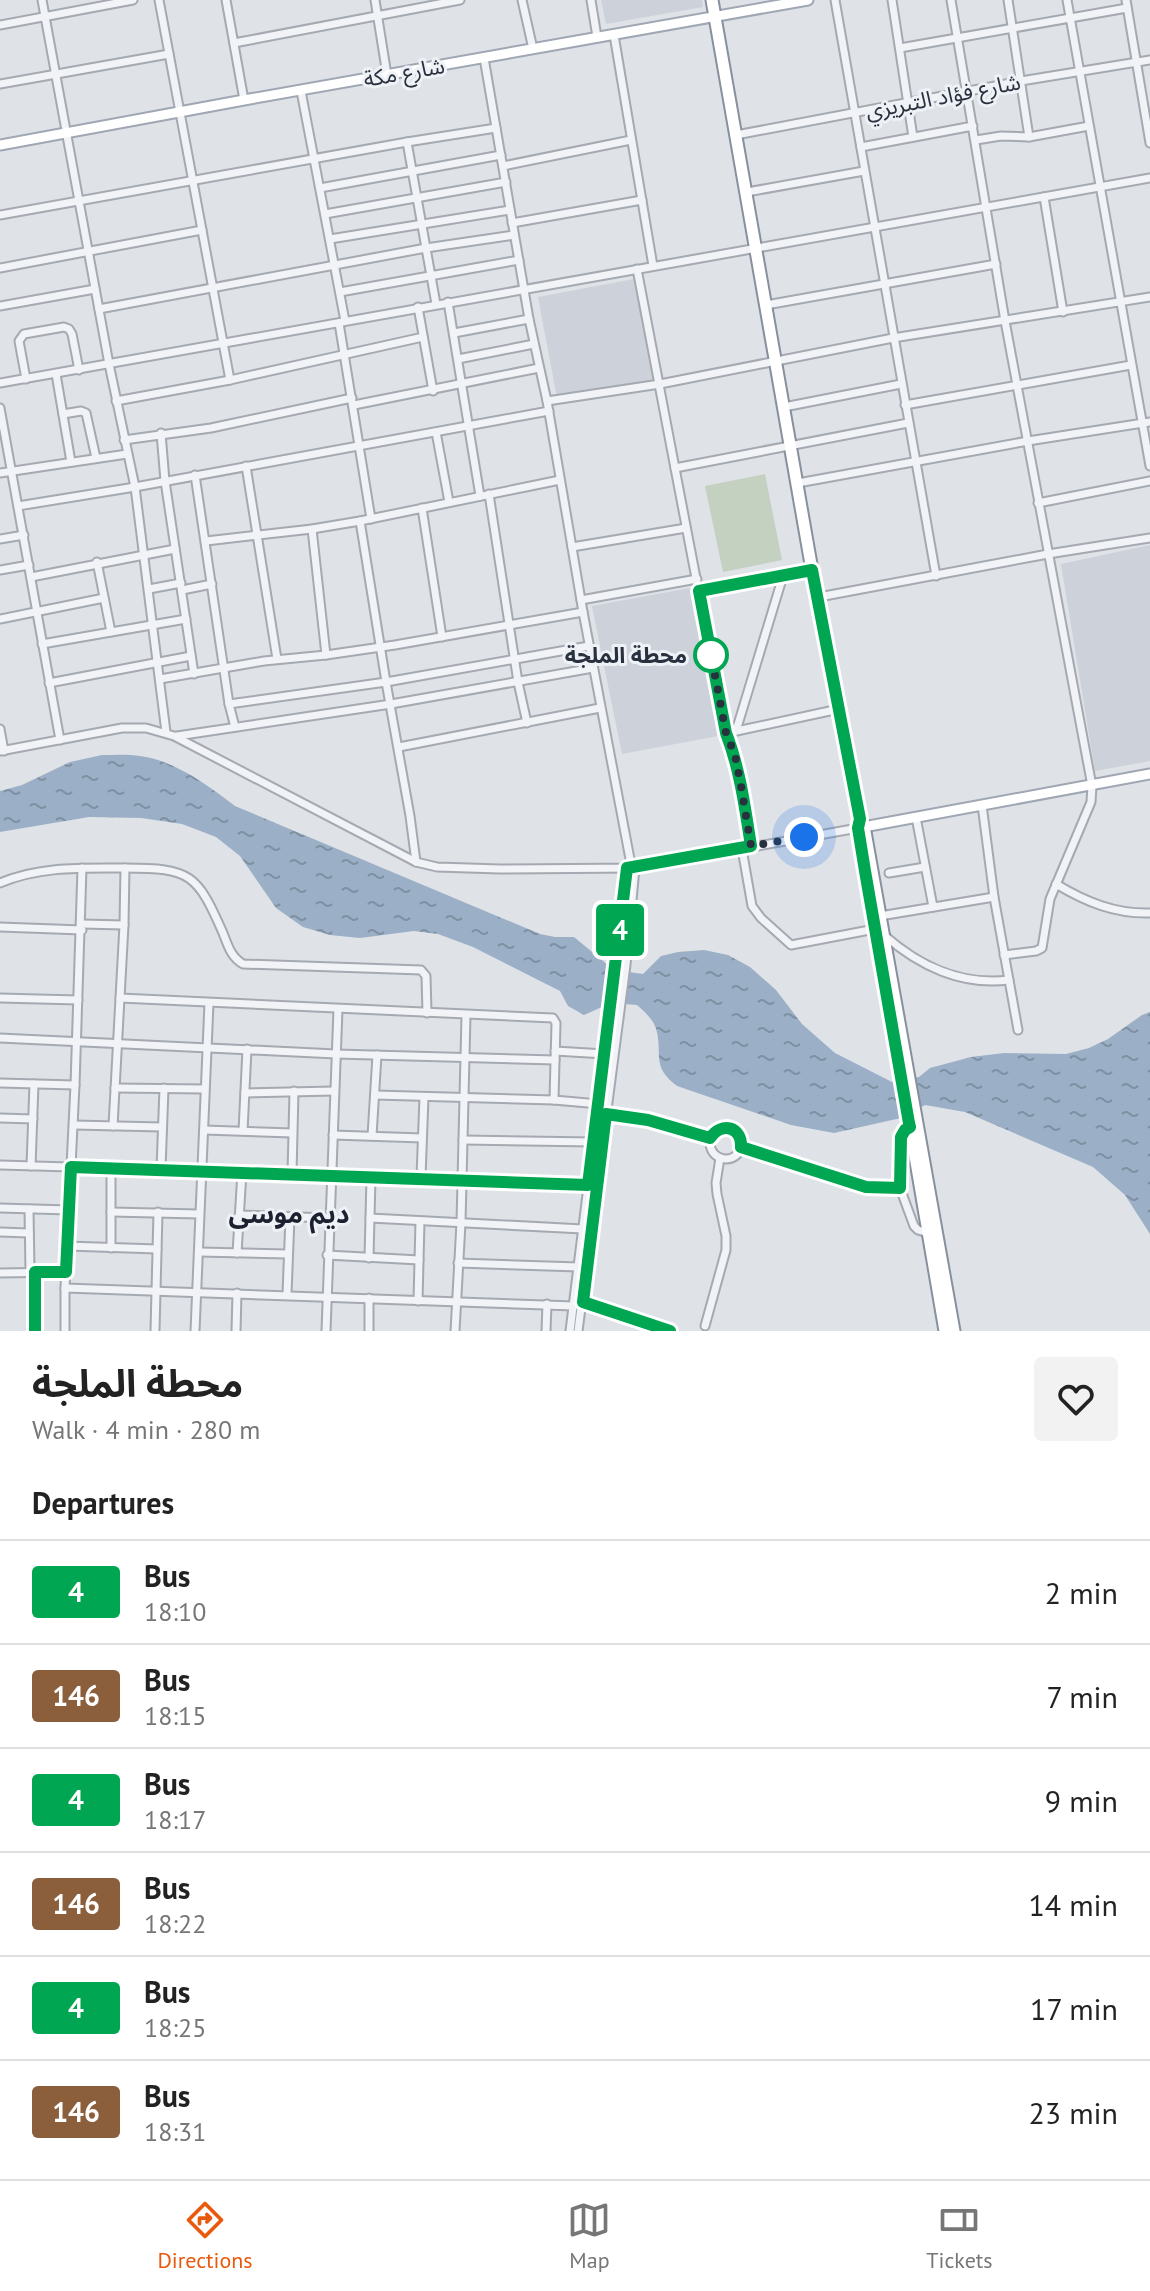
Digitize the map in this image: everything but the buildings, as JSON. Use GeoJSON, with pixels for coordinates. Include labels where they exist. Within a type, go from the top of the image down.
{"type":"FeatureCollection","features":[{"type":"Feature","properties":{"kind":"highway"},"geometry":{"type":"LineString","coordinates":[[712,0],[812,570],[880,916],[880,932]]}},
{"type":"Feature","properties":{"kind":"highway"},"geometry":{"type":"LineString","coordinates":[[861,824],[945,1331]]}},
{"type":"Feature","properties":{"kind":"highway"},"geometry":{"type":"LineString","coordinates":[[912,1124],[954,1331]]}},
{"type":"Feature","properties":{"kind":"main road","name":"شارع مكة"},"geometry":{"type":"LineString","coordinates":[[0,145],[808,0]]}},
{"type":"Feature","properties":{"kind":"main road"},"geometry":{"type":"LineString","coordinates":[[861,824],[916,817],[1150,774]]}},
{"type":"Feature","properties":{"kind":"street"},"geometry":{"type":"LineString","coordinates":[[42,0],[116,401],[135,487],[166,732]]}},
{"type":"Feature","properties":{"kind":"street"},"geometry":{"type":"LineString","coordinates":[[0,25],[133,0]]}},
{"type":"Feature","properties":{"kind":"street"},"geometry":{"type":"LineString","coordinates":[[159,0],[230,380]]}},
{"type":"Feature","properties":{"kind":"street"},"geometry":{"type":"LineString","coordinates":[[226,0],[244,100]]}},
{"type":"Feature","properties":{"kind":"street"},"geometry":{"type":"LineString","coordinates":[[375,0],[387,75]]}},
{"type":"Feature","properties":{"kind":"street"},"geometry":{"type":"LineString","coordinates":[[234,43],[460,0]]}},
{"type":"Feature","properties":{"kind":"street"},"geometry":{"type":"LineString","coordinates":[[522,0],[533,49]]}},
{"type":"Feature","properties":{"kind":"street"},"geometry":{"type":"LineString","coordinates":[[591,0],[597,37]]}},
{"type":"Feature","properties":{"kind":"street"},"geometry":{"type":"LineString","coordinates":[[835,0],[936,576]]}},
{"type":"Feature","properties":{"kind":"street"},"geometry":{"type":"LineString","coordinates":[[892,0],[913,137]]}},
{"type":"Feature","properties":{"kind":"street"},"geometry":{"type":"LineString","coordinates":[[951,0],[1005,321],[1092,786],[1091,802],[1050,899],[1042,948],[1004,955]]}},
{"type":"Feature","properties":{"kind":"street"},"geometry":{"type":"LineString","coordinates":[[1008,0],[1029,137]]}},
{"type":"Feature","properties":{"kind":"street"},"geometry":{"type":"LineString","coordinates":[[1067,0],[1131,365],[1146,423],[1150,466]]}},
{"type":"Feature","properties":{"kind":"street"},"geometry":{"type":"LineString","coordinates":[[900,48],[1070,18],[1126,4],[1150,143]]}},
{"type":"Feature","properties":{"kind":"street"},"geometry":{"type":"LineString","coordinates":[[614,35],[653,266]]}},
{"type":"Feature","properties":{"kind":"street"},"geometry":{"type":"LineString","coordinates":[[0,84],[169,54]]}},
{"type":"Feature","properties":{"kind":"street"},"geometry":{"type":"LineString","coordinates":[[484,58],[631,868],[626,965],[605,1054],[570,1331]]}},
{"type":"Feature","properties":{"kind":"street","name":"شارع فؤاد التبريزي"},"geometry":{"type":"LineString","coordinates":[[736,135],[1150,60]]}},
{"type":"Feature","properties":{"kind":"street"},"geometry":{"type":"LineString","coordinates":[[301,91],[340,292],[346,356],[371,519]]}},
{"type":"Feature","properties":{"kind":"street"},"geometry":{"type":"LineString","coordinates":[[861,147],[973,126]]}},
{"type":"Feature","properties":{"kind":"street"},"geometry":{"type":"LineString","coordinates":[[976,140],[1001,136],[1029,137],[1089,126]]}},
{"type":"Feature","properties":{"kind":"street"},"geometry":{"type":"LineString","coordinates":[[0,215],[496,128]]}},
{"type":"Feature","properties":{"kind":"street"},"geometry":{"type":"LineString","coordinates":[[503,166],[631,140]]}},
{"type":"Feature","properties":{"kind":"street"},"geometry":{"type":"LineString","coordinates":[[407,142],[436,304]]}},
{"type":"Feature","properties":{"kind":"street"},"geometry":{"type":"LineString","coordinates":[[320,188],[501,155]]}},
{"type":"Feature","properties":{"kind":"street"},"geometry":{"type":"LineString","coordinates":[[747,192],[864,171]]}},
{"type":"Feature","properties":{"kind":"street"},"geometry":{"type":"LineString","coordinates":[[0,383],[1150,178]]}},
{"type":"Feature","properties":{"kind":"street"},"geometry":{"type":"LineString","coordinates":[[325,214],[506,182]]}},
{"type":"Feature","properties":{"kind":"street"},"geometry":{"type":"LineString","coordinates":[[1044,197],[1063,312]]}},
{"type":"Feature","properties":{"kind":"street"},"geometry":{"type":"LineString","coordinates":[[512,223],[642,200]]}},
{"type":"Feature","properties":{"kind":"street"},"geometry":{"type":"LineString","coordinates":[[330,239],[510,210]]}},
{"type":"Feature","properties":{"kind":"street"},"geometry":{"type":"LineString","coordinates":[[0,268],[202,230]]}},
{"type":"Feature","properties":{"kind":"street"},"geometry":{"type":"LineString","coordinates":[[99,309],[426,248],[514,235]]}},
{"type":"Feature","properties":{"kind":"street"},"geometry":{"type":"LineString","coordinates":[[340,292],[519,260]]}},
{"type":"Feature","properties":{"kind":"street"},"geometry":{"type":"LineString","coordinates":[[766,305],[996,264]]}},
{"type":"Feature","properties":{"kind":"street"},"geometry":{"type":"LineString","coordinates":[[637,269],[726,733],[735,755],[752,906],[791,945],[880,932],[909,956],[945,973],[981,981],[1009,980]]}},
{"type":"Feature","properties":{"kind":"street"},"geometry":{"type":"LineString","coordinates":[[0,306],[95,289]]}},
{"type":"Feature","properties":{"kind":"street"},"geometry":{"type":"LineString","coordinates":[[547,401],[776,363],[893,338],[1150,297]]}},
{"type":"Feature","properties":{"kind":"street"},"geometry":{"type":"LineString","coordinates":[[448,302],[468,426],[485,495],[527,723]]}},
{"type":"Feature","properties":{"kind":"street"},"geometry":{"type":"LineString","coordinates":[[418,307],[433,391]]}},
{"type":"Feature","properties":{"kind":"street"},"geometry":{"type":"LineString","coordinates":[[454,333],[529,319]]}},
{"type":"Feature","properties":{"kind":"street"},"geometry":{"type":"LineString","coordinates":[[26,379],[20,337],[64,327],[72,334],[79,370]]}},
{"type":"Feature","properties":{"kind":"street"},"geometry":{"type":"LineString","coordinates":[[116,401],[346,356],[423,337]]}},
{"type":"Feature","properties":{"kind":"street"},"geometry":{"type":"LineString","coordinates":[[458,359],[534,344]]}},
{"type":"Feature","properties":{"kind":"street"},"geometry":{"type":"LineString","coordinates":[[905,405],[1131,365]]}},
{"type":"Feature","properties":{"kind":"street"},"geometry":{"type":"LineString","coordinates":[[124,440],[211,428],[353,401],[433,391],[539,368]]}},
{"type":"Feature","properties":{"kind":"street"},"geometry":{"type":"LineString","coordinates":[[56,374],[71,462]]}},
{"type":"Feature","properties":{"kind":"street"},"geometry":{"type":"LineString","coordinates":[[784,407],[901,384]]}},
{"type":"Feature","properties":{"kind":"street"},"geometry":{"type":"LineString","coordinates":[[0,408],[60,740]]}},
{"type":"Feature","properties":{"kind":"street"},"geometry":{"type":"LineString","coordinates":[[18,506],[549,411]]}},
{"type":"Feature","properties":{"kind":"street"},"geometry":{"type":"LineString","coordinates":[[63,414],[86,413],[96,458]]}},
{"type":"Feature","properties":{"kind":"street"},"geometry":{"type":"LineString","coordinates":[[675,468],[908,423]]}},
{"type":"Feature","properties":{"kind":"street"},"geometry":{"type":"LineString","coordinates":[[798,483],[1146,423]]}},
{"type":"Feature","properties":{"kind":"street"},"geometry":{"type":"LineString","coordinates":[[436,432],[449,502]]}},
{"type":"Feature","properties":{"kind":"street"},"geometry":{"type":"LineString","coordinates":[[161,433],[165,481],[194,674]]}},
{"type":"Feature","properties":{"kind":"street"},"geometry":{"type":"LineString","coordinates":[[0,473],[127,454]]}},
{"type":"Feature","properties":{"kind":"street"},"geometry":{"type":"LineString","coordinates":[[246,466],[277,659]]}},
{"type":"Feature","properties":{"kind":"street"},"geometry":{"type":"LineString","coordinates":[[195,475],[235,727]]}},
{"type":"Feature","properties":{"kind":"street"},"geometry":{"type":"LineString","coordinates":[[206,541],[360,521],[560,480]]}},
{"type":"Feature","properties":{"kind":"street"},"geometry":{"type":"LineString","coordinates":[[1038,503],[1150,481]]}},
{"type":"Feature","properties":{"kind":"street"},"geometry":{"type":"LineString","coordinates":[[422,508],[442,637]]}},
{"type":"Feature","properties":{"kind":"street"},"geometry":{"type":"LineString","coordinates":[[360,521],[416,862]]}},
{"type":"Feature","properties":{"kind":"street"},"geometry":{"type":"LineString","coordinates":[[572,547],[686,528]]}},
{"type":"Feature","properties":{"kind":"street"},"geometry":{"type":"LineString","coordinates":[[312,529],[326,655]]}},
{"type":"Feature","properties":{"kind":"street"},"geometry":{"type":"LineString","coordinates":[[0,539],[24,535]]}},
{"type":"Feature","properties":{"kind":"street"},"geometry":{"type":"LineString","coordinates":[[819,597],[1150,538]]}},
{"type":"Feature","properties":{"kind":"street"},"geometry":{"type":"LineString","coordinates":[[31,577],[175,549]]}},
{"type":"Feature","properties":{"kind":"street"},"geometry":{"type":"LineString","coordinates":[[97,562],[111,632]]}},
{"type":"Feature","properties":{"kind":"street"},"geometry":{"type":"LineString","coordinates":[[0,570],[29,565]]}},
{"type":"Feature","properties":{"kind":"street"},"geometry":{"type":"LineString","coordinates":[[699,591],[812,570]]}},
{"type":"Feature","properties":{"kind":"street"},"geometry":{"type":"LineString","coordinates":[[736,731],[783,576]]}},
{"type":"Feature","properties":{"kind":"street"},"geometry":{"type":"LineString","coordinates":[[581,600],[697,579]]}},
{"type":"Feature","properties":{"kind":"street"},"geometry":{"type":"LineString","coordinates":[[149,589],[212,584]]}},
{"type":"Feature","properties":{"kind":"street"},"geometry":{"type":"LineString","coordinates":[[0,619],[104,598]]}},
{"type":"Feature","properties":{"kind":"street"},"geometry":{"type":"LineString","coordinates":[[160,679],[277,659],[380,647],[583,612]]}},
{"type":"Feature","properties":{"kind":"street"},"geometry":{"type":"LineString","coordinates":[[42,644],[186,619]]}},
{"type":"Feature","properties":{"kind":"street"},"geometry":{"type":"LineString","coordinates":[[229,704],[386,682],[589,646]]}},
{"type":"Feature","properties":{"kind":"street"},"geometry":{"type":"LineString","coordinates":[[49,683],[191,656]]}},
{"type":"Feature","properties":{"kind":"street"},"geometry":{"type":"LineString","coordinates":[[174,736],[391,704],[593,668]]}},
{"type":"Feature","properties":{"kind":"street"},"geometry":{"type":"LineString","coordinates":[[399,747],[600,708]]}},
{"type":"Feature","properties":{"kind":"street"},"geometry":{"type":"LineString","coordinates":[[726,733],[839,709]]}},
{"type":"Feature","properties":{"kind":"street"},"geometry":{"type":"LineString","coordinates":[[0,729],[2,751],[134,727],[166,732],[416,862],[437,867],[631,868],[861,824]]}},
{"type":"Feature","properties":{"kind":"street"},"geometry":{"type":"LineString","coordinates":[[982,805],[994,897],[1018,1030]]}},
{"type":"Feature","properties":{"kind":"street"},"geometry":{"type":"LineString","coordinates":[[916,817],[933,907]]}},
{"type":"Feature","properties":{"kind":"street"},"geometry":{"type":"LineString","coordinates":[[889,873],[925,867]]}},
{"type":"Feature","properties":{"kind":"street"},"geometry":{"type":"LineString","coordinates":[[65,1331],[82,868]]}},
{"type":"Feature","properties":{"kind":"street"},"geometry":{"type":"LineString","coordinates":[[0,883],[38,872],[82,868],[163,869],[189,878],[200,888],[208,899],[231,954],[243,964],[421,970],[426,976],[427,1013]]}},
{"type":"Feature","properties":{"kind":"street"},"geometry":{"type":"LineString","coordinates":[[113,1126],[125,868]]}},
{"type":"Feature","properties":{"kind":"street"},"geometry":{"type":"LineString","coordinates":[[578,1331],[606,1114],[616,964],[631,868]]}},
{"type":"Feature","properties":{"kind":"street"},"geometry":{"type":"LineString","coordinates":[[1056,884],[1109,909],[1150,913]]}},
{"type":"Feature","properties":{"kind":"street"},"geometry":{"type":"LineString","coordinates":[[880,916],[994,897]]}},
{"type":"Feature","properties":{"kind":"street"},"geometry":{"type":"LineString","coordinates":[[0,927],[124,925]]}},
{"type":"Feature","properties":{"kind":"street"},"geometry":{"type":"LineString","coordinates":[[0,998],[78,1000]]}},
{"type":"Feature","properties":{"kind":"street"},"geometry":{"type":"LineString","coordinates":[[120,998],[553,1018],[556,1023],[554,1100]]}},
{"type":"Feature","properties":{"kind":"street"},"geometry":{"type":"LineString","coordinates":[[195,1331],[209,1003]]}},
{"type":"Feature","properties":{"kind":"street"},"geometry":{"type":"LineString","coordinates":[[326,1331],[338,1009]]}},
{"type":"Feature","properties":{"kind":"street"},"geometry":{"type":"LineString","coordinates":[[455,1331],[466,1015]]}},
{"type":"Feature","properties":{"kind":"street"},"geometry":{"type":"LineString","coordinates":[[0,1038],[465,1058],[605,1054]]}},
{"type":"Feature","properties":{"kind":"street"},"geometry":{"type":"LineString","coordinates":[[243,1131],[247,1049]]}},
{"type":"Feature","properties":{"kind":"street"},"geometry":{"type":"LineString","coordinates":[[372,1136],[377,1055]]}},
{"type":"Feature","properties":{"kind":"street"},"geometry":{"type":"LineString","coordinates":[[0,1083],[75,1085]]}},
{"type":"Feature","properties":{"kind":"street"},"geometry":{"type":"LineString","coordinates":[[31,1166],[34,1084]]}},
{"type":"Feature","properties":{"kind":"street"},"geometry":{"type":"LineString","coordinates":[[115,1088],[204,1089]]}},
{"type":"Feature","properties":{"kind":"street"},"geometry":{"type":"LineString","coordinates":[[161,1169],[164,1088]]}},
{"type":"Feature","properties":{"kind":"street"},"geometry":{"type":"LineString","coordinates":[[292,1174],[294,1091]]}},
{"type":"Feature","properties":{"kind":"street"},"geometry":{"type":"LineString","coordinates":[[245,1093],[334,1091]]}},
{"type":"Feature","properties":{"kind":"street"},"geometry":{"type":"LineString","coordinates":[[375,1095],[599,1104]]}},
{"type":"Feature","properties":{"kind":"street"},"geometry":{"type":"LineString","coordinates":[[421,1177],[424,1097]]}},
{"type":"Feature","properties":{"kind":"street"},"geometry":{"type":"LineString","coordinates":[[606,1114],[648,1120],[710,1138]]}},
{"type":"Feature","properties":{"kind":"street"},"geometry":{"type":"LineString","coordinates":[[0,1118],[33,1119]]}},
{"type":"Feature","properties":{"kind":"street"},"geometry":{"type":"LineString","coordinates":[[912,1124],[901,1137],[900,1188],[914,1226],[928,1233]]}},
{"type":"Feature","properties":{"kind":"street"},"geometry":{"type":"LineString","coordinates":[[74,1125],[162,1127]]}},
{"type":"Feature","properties":{"kind":"street"},"geometry":{"type":"LineString","coordinates":[[728,1127],[741,1136],[741,1147],[733,1157],[720,1158],[710,1148],[710,1138],[717,1129],[728,1127]]}},
{"type":"Feature","properties":{"kind":"street"},"geometry":{"type":"LineString","coordinates":[[204,1130],[292,1133]]}},
{"type":"Feature","properties":{"kind":"street"},"geometry":{"type":"LineString","coordinates":[[333,1135],[422,1138]]}},
{"type":"Feature","properties":{"kind":"street"},"geometry":{"type":"LineString","coordinates":[[463,1140],[594,1142]]}},
{"type":"Feature","properties":{"kind":"street"},"geometry":{"type":"LineString","coordinates":[[741,1147],[866,1187],[900,1188]]}},
{"type":"Feature","properties":{"kind":"street"},"geometry":{"type":"LineString","coordinates":[[705,1326],[726,1250],[717,1194],[720,1158]]}},
{"type":"Feature","properties":{"kind":"street"},"geometry":{"type":"LineString","coordinates":[[0,1165],[588,1185]]}},
{"type":"Feature","properties":{"kind":"street"},"geometry":{"type":"LineString","coordinates":[[111,1168],[111,1248]]}},
{"type":"Feature","properties":{"kind":"street"},"geometry":{"type":"LineString","coordinates":[[237,1253],[242,1172]]}},
{"type":"Feature","properties":{"kind":"street"},"geometry":{"type":"LineString","coordinates":[[369,1258],[371,1177]]}},
{"type":"Feature","properties":{"kind":"street"},"geometry":{"type":"LineString","coordinates":[[0,1208],[69,1210]]}},
{"type":"Feature","properties":{"kind":"street"},"geometry":{"type":"LineString","coordinates":[[29,1209],[35,1331]]}},
{"type":"Feature","properties":{"kind":"street"},"geometry":{"type":"LineString","coordinates":[[111,1212],[199,1214]]}},
{"type":"Feature","properties":{"kind":"street"},"geometry":{"type":"LineString","coordinates":[[155,1331],[158,1212]]}},
{"type":"Feature","properties":{"kind":"street"},"geometry":{"type":"LineString","coordinates":[[239,1215],[329,1218]]}},
{"type":"Feature","properties":{"kind":"street"},"geometry":{"type":"LineString","coordinates":[[287,1294],[290,1217]]}},
{"type":"Feature","properties":{"kind":"street"},"geometry":{"type":"LineString","coordinates":[[370,1218],[583,1229]]}},
{"type":"Feature","properties":{"kind":"street"},"geometry":{"type":"LineString","coordinates":[[418,1301],[420,1221]]}},
{"type":"Feature","properties":{"kind":"street"},"geometry":{"type":"LineString","coordinates":[[0,1232],[29,1233]]}},
{"type":"Feature","properties":{"kind":"street"},"geometry":{"type":"LineString","coordinates":[[67,1246],[157,1249]]}},
{"type":"Feature","properties":{"kind":"street"},"geometry":{"type":"LineString","coordinates":[[199,1252],[287,1254]]}},
{"type":"Feature","properties":{"kind":"street"},"geometry":{"type":"LineString","coordinates":[[327,1255],[419,1260]]}},
{"type":"Feature","properties":{"kind":"street"},"geometry":{"type":"LineString","coordinates":[[458,1263],[579,1267]]}},
{"type":"Feature","properties":{"kind":"street"},"geometry":{"type":"LineString","coordinates":[[0,1273],[66,1272]]}},
{"type":"Feature","properties":{"kind":"street"},"geometry":{"type":"LineString","coordinates":[[65,1288],[574,1306]]}},
{"type":"Feature","properties":{"kind":"street"},"geometry":{"type":"LineString","coordinates":[[236,1331],[237,1293]]}},
{"type":"Feature","properties":{"kind":"street"},"geometry":{"type":"LineString","coordinates":[[369,1298],[369,1331]]}},
{"type":"Feature","properties":{"kind":"street"},"geometry":{"type":"LineString","coordinates":[[583,1302],[670,1331]]}},
{"type":"Feature","properties":{"kind":"street"},"geometry":{"type":"LineString","coordinates":[[546,1331],[547,1304]]}},
{"type":"Feature","properties":{"kind":"shaded area"},"geometry":{"type":"Polygon","coordinates":[[[601,0],[702,0],[703,7],[606,24],[601,0]]]}},
{"type":"Feature","properties":{"kind":"shaded area"},"geometry":{"type":"Polygon","coordinates":[[[634,279],[655,380],[557,398],[538,297],[634,279]]]}},
{"type":"Feature","properties":{"kind":"shaded area"},"geometry":{"type":"Polygon","coordinates":[[[1150,545],[1150,761],[1095,771],[1061,564],[1150,545]]]}},
{"type":"Feature","properties":{"kind":"shaded area"},"geometry":{"type":"Polygon","coordinates":[[[690,588],[718,736],[622,754],[592,606],[690,588]]]}},
{"type":"Feature","properties":{"kind":"green space"},"geometry":{"type":"Polygon","coordinates":[[[765,474],[782,560],[723,572],[705,486],[765,474]]]}},
{"type":"Feature","properties":{"kind":"water"},"geometry":{"type":"Polygon","coordinates":[[[102,755],[135,755],[166,763],[190,775],[235,806],[540,934],[574,937],[614,970],[643,974],[661,956],[678,952],[704,950],[728,955],[750,967],[776,990],[802,1024],[835,1053],[892,1082],[919,1077],[930,1068],[971,1057],[1004,1053],[1066,1054],[1089,1048],[1150,1012],[1150,1234],[1125,1195],[1093,1167],[965,1112],[925,1105],[901,1118],[834,1133],[791,1125],[677,1086],[661,1067],[654,1024],[637,1005],[611,1003],[584,1015],[568,1006],[560,991],[473,947],[438,934],[414,931],[360,938],[330,935],[303,927],[276,908],[240,856],[216,837],[182,824],[141,818],[89,817],[0,832],[0,791],[22,785],[70,762],[102,755]]]}},
{"type":"Feature","properties":{"kind":"bus line","name":"4"},"geometry":{"type":"LineString","coordinates":[[35,1331],[35,1272],[66,1272],[71,1167],[588,1185],[627,868],[751,846],[735,755],[726,733],[699,591],[812,570],[860,819],[858,828],[910,1127],[901,1137],[900,1188],[866,1187],[741,1147],[741,1136],[728,1127],[717,1129],[710,1138],[663,1123],[606,1114],[583,1302],[670,1331]]}},
{"type":"Feature","properties":{"kind":"place","name":"محطة الملجة"},"geometry":{"type":"Point","coordinates":[711,655]}},
{"type":"Feature","properties":{"kind":"district","name":"ديم موسى"},"geometry":{"type":"Point","coordinates":[289,1213]}},
{"type":"Feature","properties":{"kind":"route"},"geometry":{"type":"LineString","coordinates":[[711,655],[709,644],[726,733],[735,755],[751,846],[804,837]]}}]}
